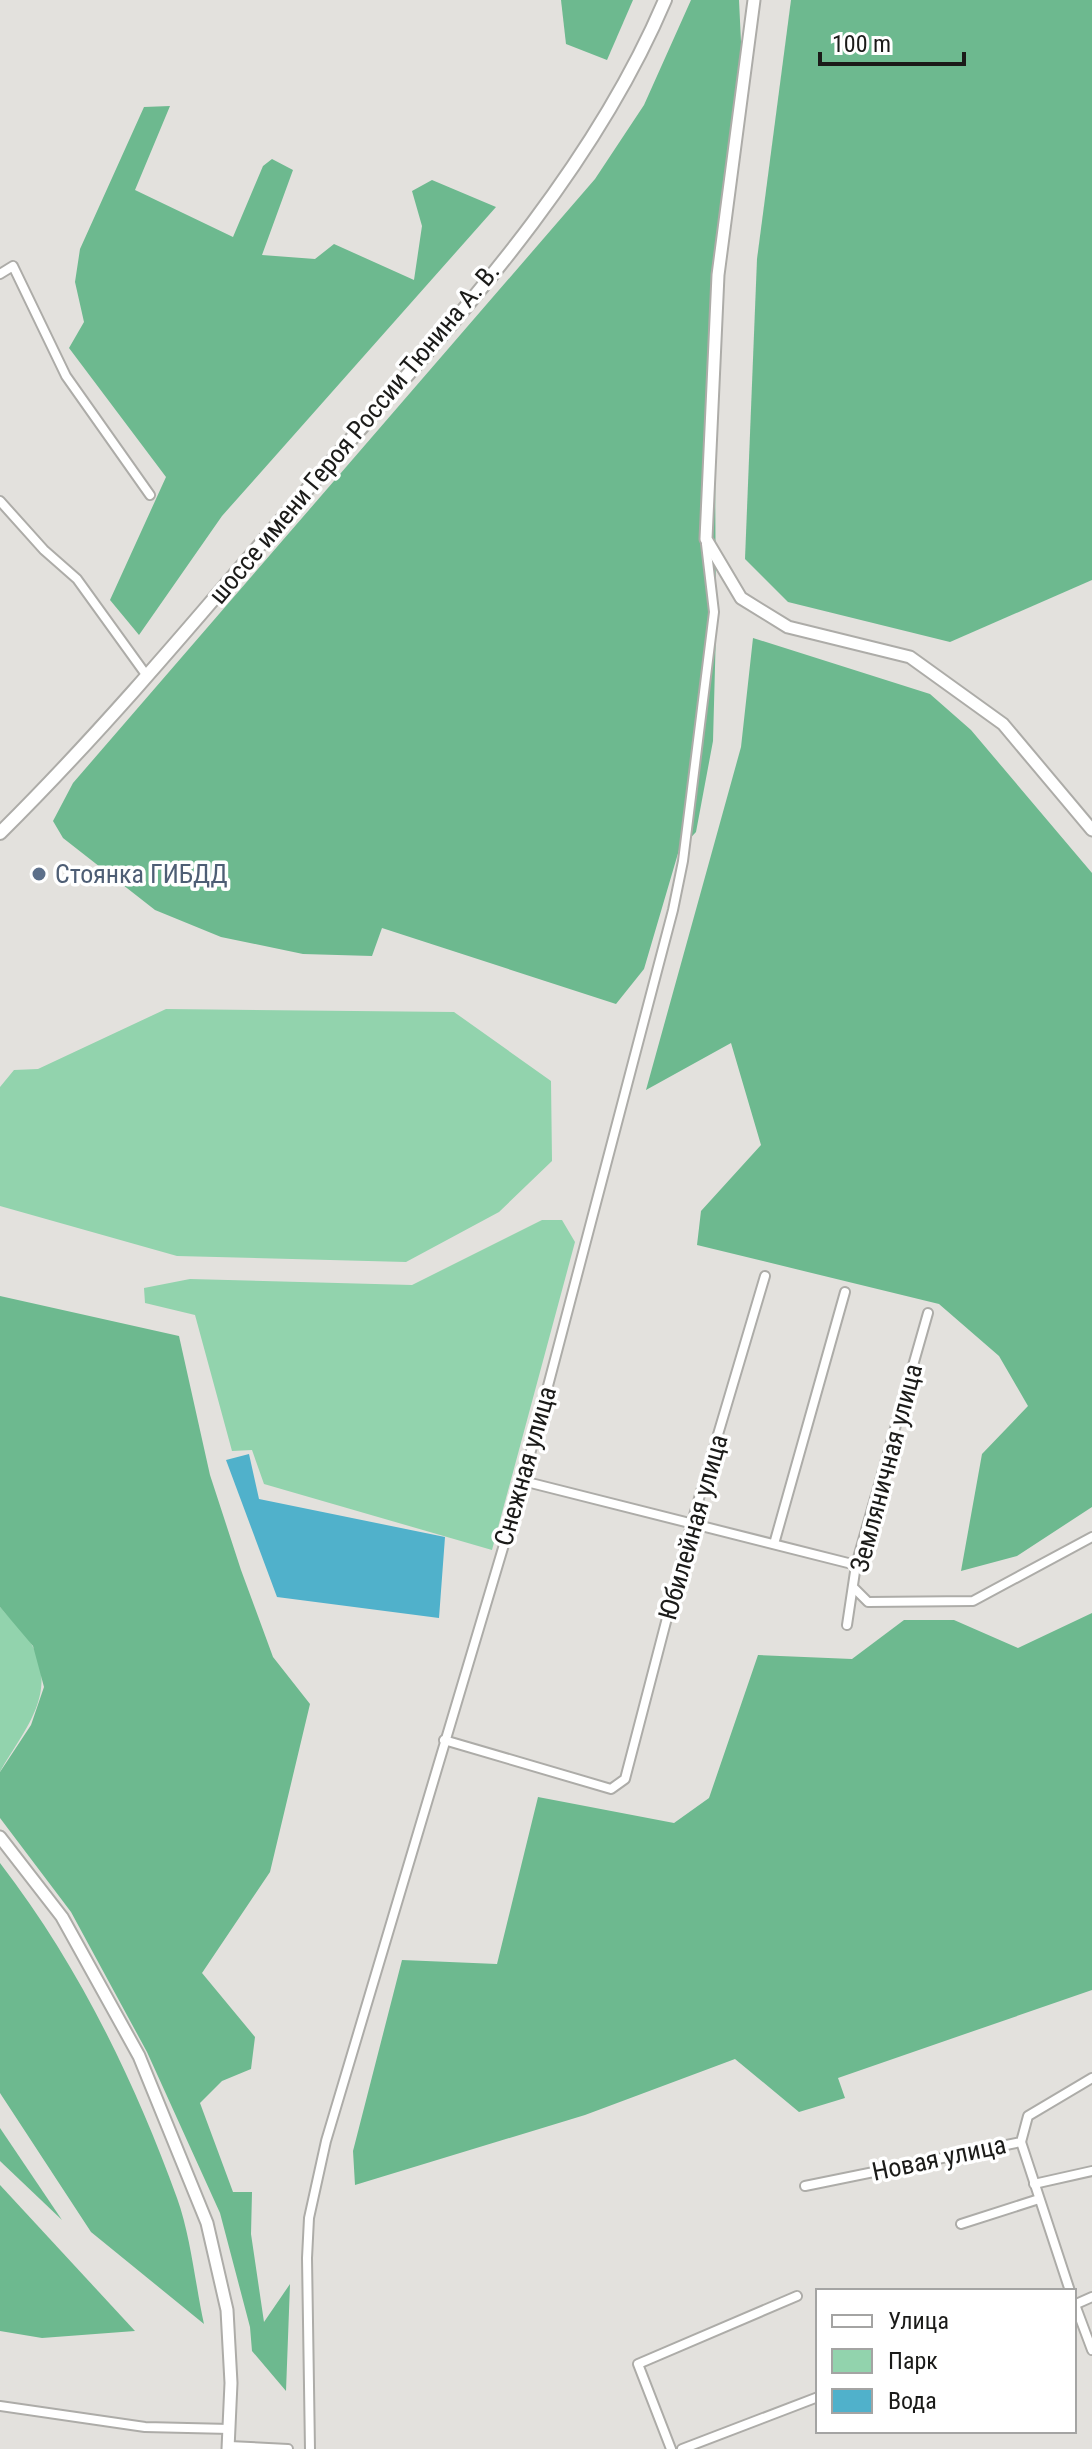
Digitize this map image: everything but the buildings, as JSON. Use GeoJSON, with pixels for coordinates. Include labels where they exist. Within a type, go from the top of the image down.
{"type":"FeatureCollection","features":[{"type":"Feature","properties":{"kind":"main road","name":"шоссе имени Героя России Тюнина А. В."},"geometry":{"type":"LineString","coordinates":[[0,833],[147,676],[444,332],[538,214],[630,73],[665,0]]}},
{"type":"Feature","properties":{"kind":"street"},"geometry":{"type":"LineString","coordinates":[[754,0],[718,275],[706,539],[741,598],[776,620],[826,639],[910,657],[1003,724],[1092,830]]}},
{"type":"Feature","properties":{"kind":"street"},"geometry":{"type":"LineString","coordinates":[[0,274],[13,266],[66,376],[150,495]]}},
{"type":"Feature","properties":{"kind":"street"},"geometry":{"type":"LineString","coordinates":[[0,501],[44,550],[77,579],[147,676]]}},
{"type":"Feature","properties":{"kind":"street","name":"Снежная улица"},"geometry":{"type":"LineString","coordinates":[[310,2449],[309,2218],[326,2141],[523,1481],[683,861],[714,612],[706,539]]}},
{"type":"Feature","properties":{"kind":"street","name":"Юбилейная улица"},"geometry":{"type":"LineString","coordinates":[[444,1740],[611,1789],[625,1779],[692,1522],[765,1276]]}},
{"type":"Feature","properties":{"kind":"street"},"geometry":{"type":"LineString","coordinates":[[774,1544],[845,1292]]}},
{"type":"Feature","properties":{"kind":"street","name":"Земляничная улица"},"geometry":{"type":"LineString","coordinates":[[847,1625],[856,1565],[928,1313]]}},
{"type":"Feature","properties":{"kind":"street"},"geometry":{"type":"LineString","coordinates":[[523,1481],[856,1565]]}},
{"type":"Feature","properties":{"kind":"street"},"geometry":{"type":"LineString","coordinates":[[854,1588],[868,1602],[973,1601],[1092,1537]]}},
{"type":"Feature","properties":{"kind":"street"},"geometry":{"type":"LineString","coordinates":[[0,1837],[62,1917],[139,2056],[207,2223],[227,2310],[229,2448],[288,2449]]}},
{"type":"Feature","properties":{"kind":"street","name":"Новая улица"},"geometry":{"type":"LineString","coordinates":[[805,2186],[1021,2142],[1028,2116],[1092,2078]]}},
{"type":"Feature","properties":{"kind":"street"},"geometry":{"type":"LineString","coordinates":[[1021,2142],[1069,2289]]}},
{"type":"Feature","properties":{"kind":"street"},"geometry":{"type":"LineString","coordinates":[[1034,2184],[1092,2171]]}},
{"type":"Feature","properties":{"kind":"street"},"geometry":{"type":"LineString","coordinates":[[961,2224],[1039,2199]]}},
{"type":"Feature","properties":{"kind":"street"},"geometry":{"type":"LineString","coordinates":[[671,2449],[638,2364],[797,2296]]}},
{"type":"Feature","properties":{"kind":"street"},"geometry":{"type":"LineString","coordinates":[[1076,2309],[1092,2350]]}},
{"type":"Feature","properties":{"kind":"street"},"geometry":{"type":"LineString","coordinates":[[682,2449],[816,2398]]}},
{"type":"Feature","properties":{"kind":"street"},"geometry":{"type":"LineString","coordinates":[[0,2406],[145,2427],[230,2429]]}},
{"type":"Feature","properties":{"kind":"green space"},"geometry":{"type":"Polygon","coordinates":[[[561,0],[633,0],[607,60],[566,44],[561,0]]]}},
{"type":"Feature","properties":{"kind":"green space"},"geometry":{"type":"Polygon","coordinates":[[[691,0],[739,0],[742,63],[714,277],[716,630],[713,741],[696,832],[679,850],[644,969],[616,1004],[382,928],[372,956],[303,954],[221,937],[155,910],[63,838],[53,821],[73,783],[595,179],[644,105],[691,0]]]}},
{"type":"Feature","properties":{"kind":"green space"},"geometry":{"type":"Polygon","coordinates":[[[791,0],[1092,0],[1092,580],[950,642],[788,602],[745,559],[757,259],[791,0]]]}},
{"type":"Feature","properties":{"kind":"green space"},"geometry":{"type":"Polygon","coordinates":[[[170,106],[135,190],[233,237],[263,166],[272,159],[293,170],[262,255],[315,259],[334,244],[414,280],[422,226],[412,191],[432,180],[496,207],[222,516],[139,635],[110,600],[166,477],[69,348],[84,322],[75,282],[80,249],[144,107],[170,106]]]}},
{"type":"Feature","properties":{"kind":"green space"},"geometry":{"type":"Polygon","coordinates":[[[753,638],[930,694],[971,730],[1092,873],[1092,1507],[1017,1556],[961,1571],[982,1454],[1028,1406],[999,1356],[939,1304],[697,1245],[701,1211],[761,1145],[731,1043],[646,1090],[741,747],[753,638]]]}},
{"type":"Feature","properties":{"kind":"green space"},"geometry":{"type":"Polygon","coordinates":[[[166,1009],[454,1012],[551,1081],[552,1161],[499,1212],[406,1262],[177,1256],[0,1206],[0,1087],[14,1070],[38,1069],[166,1009]]]}},
{"type":"Feature","properties":{"kind":"green space"},"geometry":{"type":"Polygon","coordinates":[[[542,1220],[562,1220],[575,1242],[492,1550],[264,1484],[252,1450],[232,1451],[195,1315],[145,1303],[144,1288],[190,1279],[412,1285],[542,1220]]]}},
{"type":"Feature","properties":{"kind":"green space"},"geometry":{"type":"Polygon","coordinates":[[[0,1296],[179,1336],[210,1475],[241,1570],[273,1657],[310,1704],[270,1872],[202,1973],[255,2037],[251,2069],[222,2081],[200,2103],[233,2192],[252,2192],[251,2234],[264,2322],[290,2284],[286,2391],[252,2351],[250,2327],[220,2213],[147,2052],[71,1912],[0,1818],[0,1772],[31,1725],[44,1687],[33,1646],[0,1607],[0,1296]]]}},
{"type":"Feature","properties":{"kind":"green space"},"geometry":{"type":"Polygon","coordinates":[[[0,1607],[32,1645],[42,1680],[35,1712],[0,1772],[0,1607]]]}},
{"type":"Feature","properties":{"kind":"green space"},"geometry":{"type":"Polygon","coordinates":[[[1092,1613],[1092,1990],[838,2078],[845,2098],[799,2112],[735,2059],[585,2115],[355,2185],[353,2151],[402,1960],[497,1964],[538,1797],[674,1823],[709,1798],[758,1655],[852,1659],[904,1620],[954,1620],[1018,1648],[1092,1613]]]}},
{"type":"Feature","properties":{"kind":"green space"},"geometry":{"type":"Polygon","coordinates":[[[0,1863],[79,1982],[142,2110],[182,2213],[204,2324],[91,2232],[0,2093],[0,1863]]]}},
{"type":"Feature","properties":{"kind":"green space"},"geometry":{"type":"Polygon","coordinates":[[[0,2128],[62,2220],[0,2161],[0,2128]]]}},
{"type":"Feature","properties":{"kind":"green space"},"geometry":{"type":"Polygon","coordinates":[[[0,2185],[135,2331],[42,2338],[0,2331],[0,2185]]]}},
{"type":"Feature","properties":{"kind":"water"},"geometry":{"type":"Polygon","coordinates":[[[249,1454],[259,1499],[445,1537],[439,1618],[277,1597],[226,1460],[249,1454]]]}},
{"type":"Feature","properties":{"kind":"place","name":"Стоянка ГИБДД"},"geometry":{"type":"Point","coordinates":[39,874]}}]}
